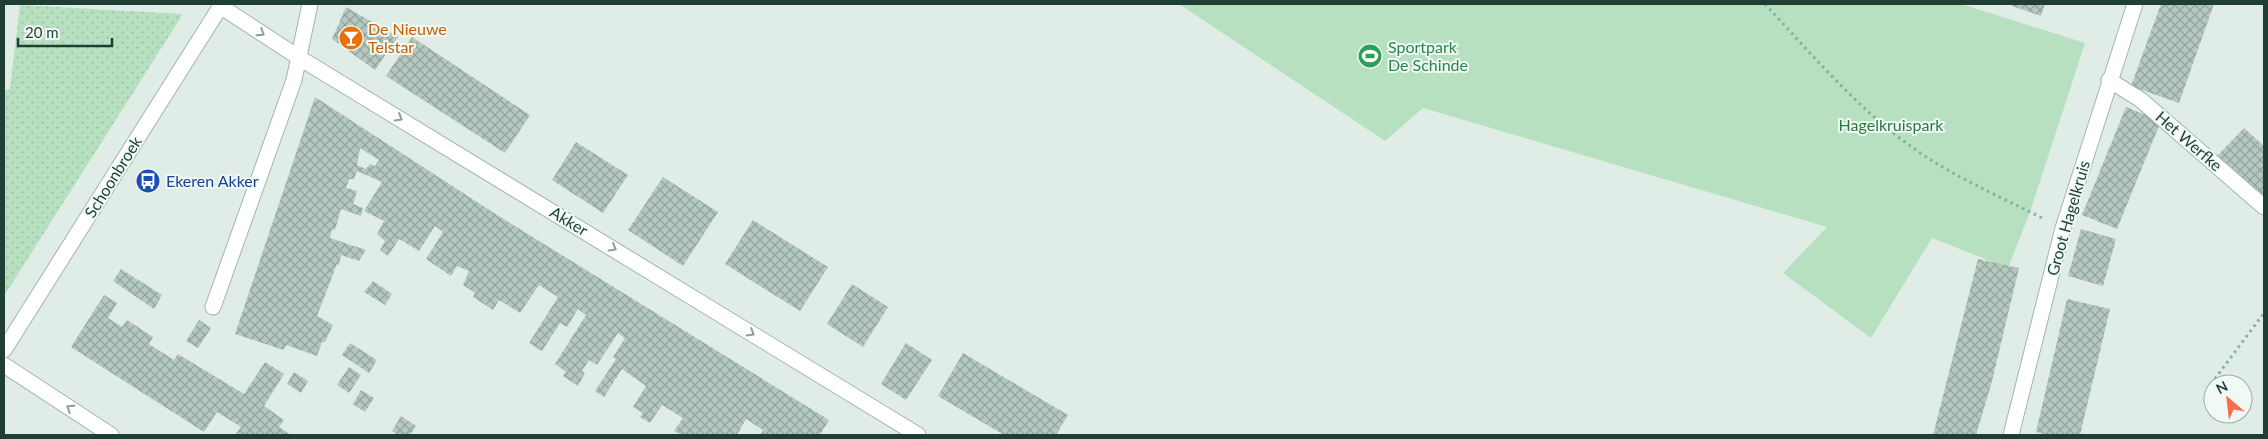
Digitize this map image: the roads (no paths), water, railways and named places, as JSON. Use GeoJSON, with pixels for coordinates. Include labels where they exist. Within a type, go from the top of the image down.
{"type":"FeatureCollection","features":[{"type":"Feature","properties":{"kind":"street"},"geometry":{"type":"LineString","coordinates":[[213,307],[294,80],[310,4]]}},
{"type":"Feature","properties":{"kind":"street","name":"Groot Hagelkruis"},"geometry":{"type":"LineString","coordinates":[[2011,435],[2062,228],[2135,4]]}},
{"type":"Feature","properties":{"kind":"street","name":"Akker"},"geometry":{"type":"LineString","coordinates":[[221,5],[298,57],[918,435]]}},
{"type":"Feature","properties":{"kind":"street","name":"Schoonbroek"},"geometry":{"type":"LineString","coordinates":[[4,350],[221,5]]}},
{"type":"Feature","properties":{"kind":"street","name":"Het Werfke"},"geometry":{"type":"LineString","coordinates":[[2110,80],[2141,100],[2264,207]]}},
{"type":"Feature","properties":{"kind":"street"},"geometry":{"type":"LineString","coordinates":[[4,365],[111,435]]}},
{"type":"Feature","properties":{"kind":"place","name":"De Nieuwe Telstar"},"geometry":{"type":"Point","coordinates":[351,38]}},
{"type":"Feature","properties":{"kind":"place","name":"Sportpark De Schinde"},"geometry":{"type":"Point","coordinates":[1370,56]}},
{"type":"Feature","properties":{"kind":"place","name":"Ekeren Akker"},"geometry":{"type":"Point","coordinates":[148,181]}},
{"type":"Feature","properties":{"kind":"park label","name":"Hagelkruispark"},"geometry":{"type":"Point","coordinates":[1891,125]}}]}
